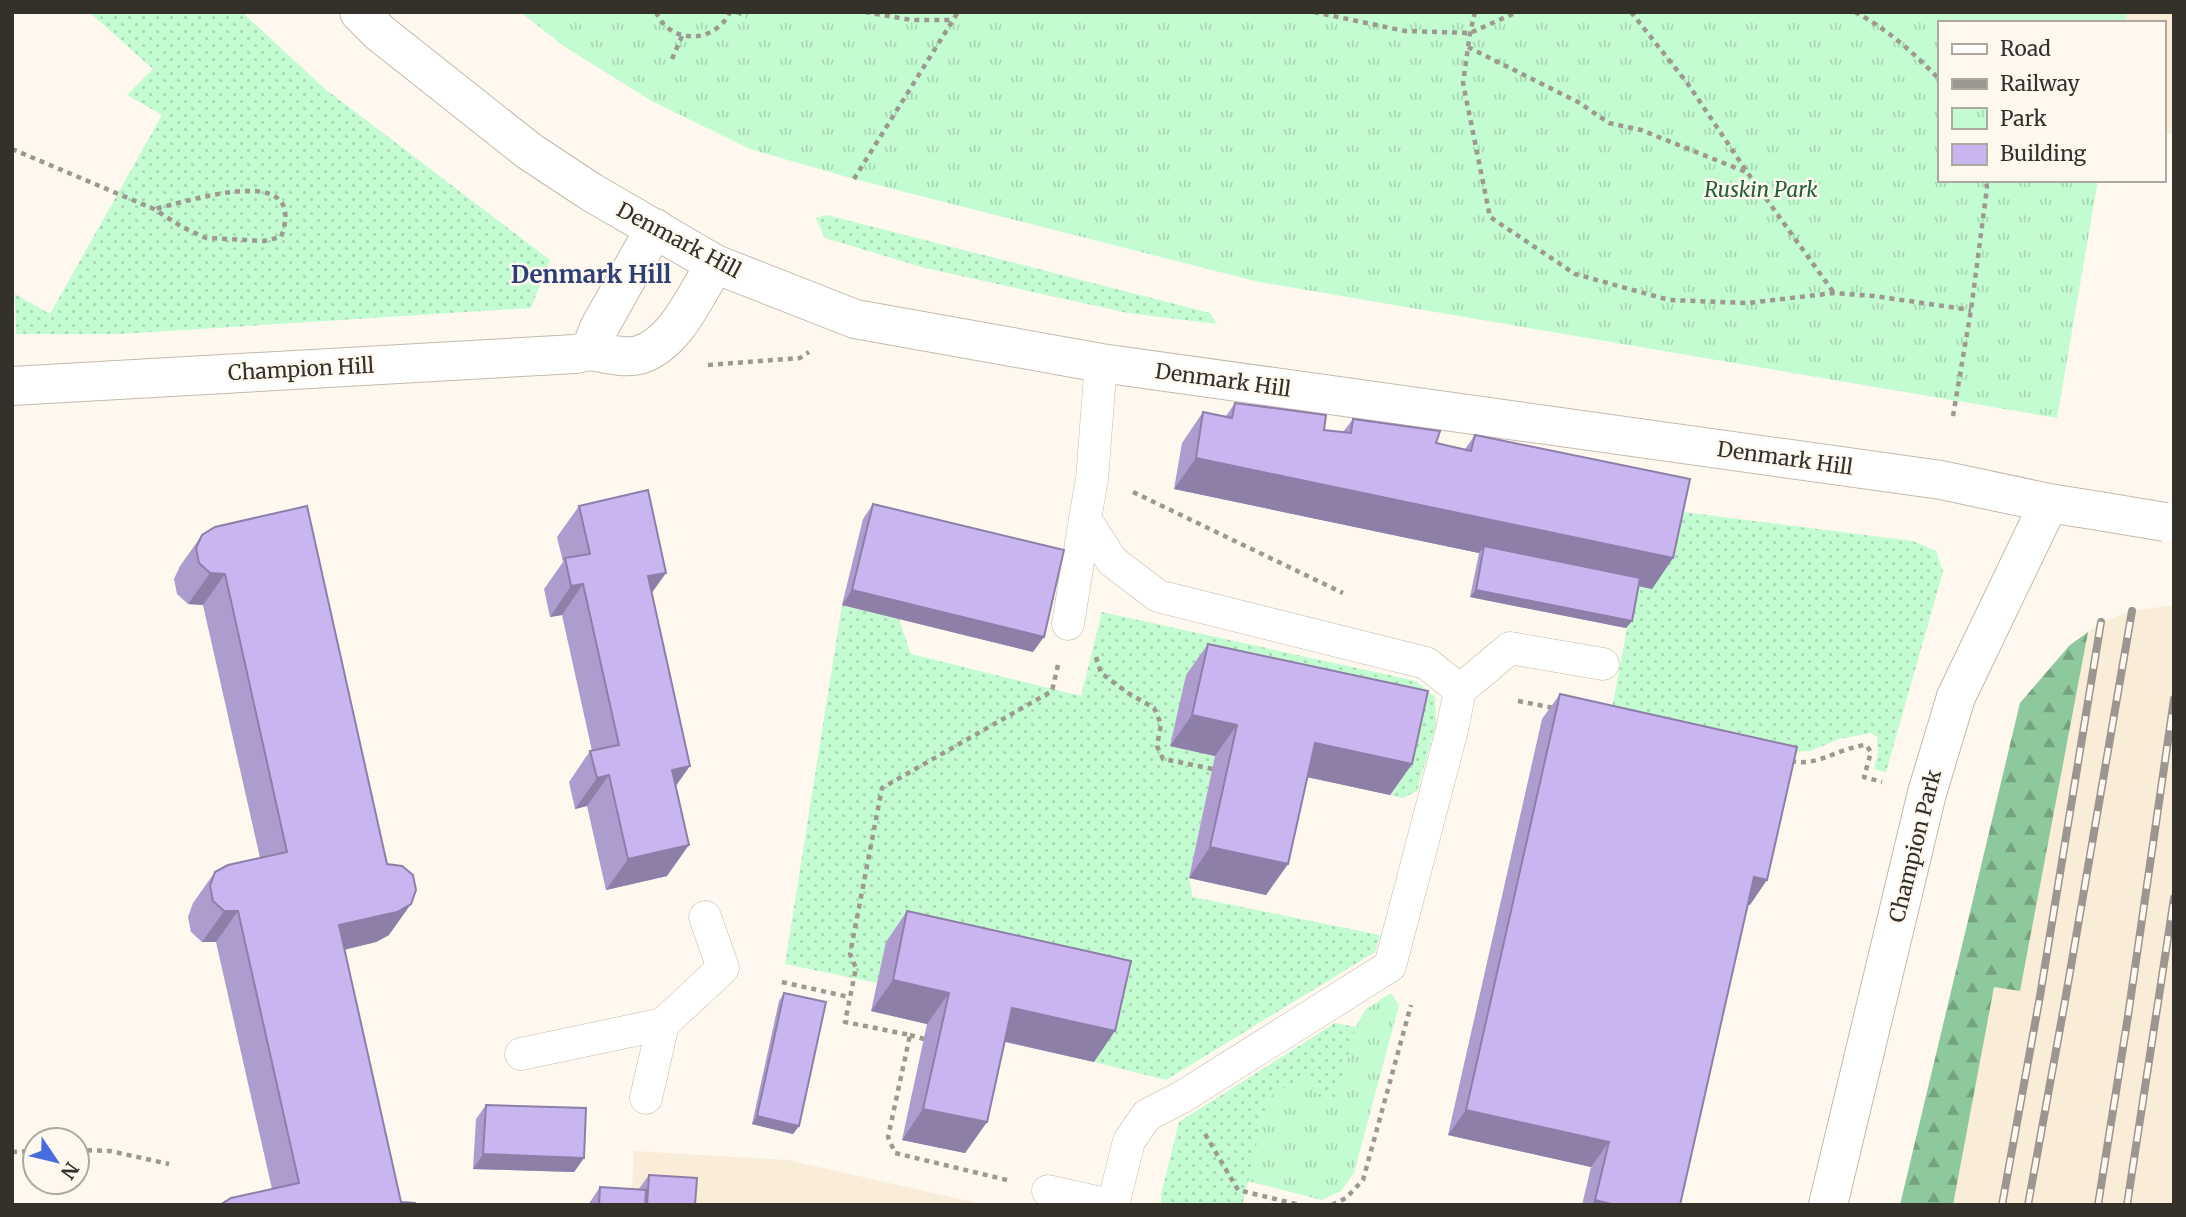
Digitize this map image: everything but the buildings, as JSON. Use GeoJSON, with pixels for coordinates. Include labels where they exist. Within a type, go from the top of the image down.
{"type":"FeatureCollection","features":[{"type":"Feature","properties":{"kind":"main road","name":"Denmark Hill"},"geometry":{"type":"LineString","coordinates":[[359,12],[380,33],[529,151],[591,192],[715,264],[855,319],[1101,363],[1920,477],[2174,524]]}},
{"type":"Feature","properties":{"kind":"main road"},"geometry":{"type":"LineString","coordinates":[[590,351],[599,328],[655,228]]}},
{"type":"Feature","properties":{"kind":"main road","name":"Champion Hill"},"geometry":{"type":"LineString","coordinates":[[12,386],[590,351],[640,355],[660,343],[687,309],[715,264]]}},
{"type":"Feature","properties":{"kind":"main road","name":"Champion Park"},"geometry":{"type":"LineString","coordinates":[[1828,1205],[1927,793],[1956,697],[2049,503]]}},
{"type":"Feature","properties":{"kind":"lane"},"geometry":{"type":"LineString","coordinates":[[1077,626],[1101,363]]}},
{"type":"Feature","properties":{"kind":"lane"},"geometry":{"type":"LineString","coordinates":[[1085,519],[1112,561],[1158,596],[1426,663],[1460,690]]}},
{"type":"Feature","properties":{"kind":"lane"},"geometry":{"type":"LineString","coordinates":[[1048,1191],[1112,1205],[1129,1142],[1147,1115],[1182,1097],[1390,966],[1460,690],[1510,648],[1603,664]]}},
{"type":"Feature","properties":{"kind":"lane"},"geometry":{"type":"LineString","coordinates":[[521,1054],[663,1024],[723,968],[705,917]]}},
{"type":"Feature","properties":{"kind":"lane"},"geometry":{"type":"LineString","coordinates":[[646,1098],[663,1024]]}},
{"type":"Feature","properties":{"kind":"path"},"geometry":{"type":"LineString","coordinates":[[656,12],[667,27],[682,36],[699,37],[719,28],[730,12]]}},
{"type":"Feature","properties":{"kind":"path"},"geometry":{"type":"LineString","coordinates":[[737,12],[747,16]]}},
{"type":"Feature","properties":{"kind":"path"},"geometry":{"type":"LineString","coordinates":[[865,12],[912,20],[954,20]]}},
{"type":"Feature","properties":{"kind":"path"},"geometry":{"type":"LineString","coordinates":[[853,179],[958,12]]}},
{"type":"Feature","properties":{"kind":"path"},"geometry":{"type":"LineString","coordinates":[[1314,12],[1405,31],[1470,33],[1517,12]]}},
{"type":"Feature","properties":{"kind":"path"},"geometry":{"type":"LineString","coordinates":[[1475,12],[1463,83],[1490,217],[1575,274],[1670,300],[1748,303],[1834,293],[1971,310]]}},
{"type":"Feature","properties":{"kind":"path"},"geometry":{"type":"LineString","coordinates":[[1631,12],[1688,84],[1834,293]]}},
{"type":"Feature","properties":{"kind":"path"},"geometry":{"type":"LineString","coordinates":[[1855,12],[1879,25],[1938,78]]}},
{"type":"Feature","properties":{"kind":"path"},"geometry":{"type":"LineString","coordinates":[[673,59],[682,36]]}},
{"type":"Feature","properties":{"kind":"path"},"geometry":{"type":"LineString","coordinates":[[1468,47],[1578,102],[1609,123],[1641,130],[1747,172]]}},
{"type":"Feature","properties":{"kind":"path"},"geometry":{"type":"LineString","coordinates":[[12,149],[154,209],[182,228],[206,238],[264,242],[281,237],[287,220],[284,205],[275,196],[247,190],[219,193],[154,209]]}},
{"type":"Feature","properties":{"kind":"path"},"geometry":{"type":"LineString","coordinates":[[1953,416],[1971,310],[1986,182]]}},
{"type":"Feature","properties":{"kind":"path"},"geometry":{"type":"LineString","coordinates":[[698,366],[800,358],[855,319]]}},
{"type":"Feature","properties":{"kind":"path"},"geometry":{"type":"LineString","coordinates":[[1092,479],[1110,481],[1346,594]]}},
{"type":"Feature","properties":{"kind":"path"},"geometry":{"type":"LineString","coordinates":[[1077,626],[1101,673],[1154,708],[1161,724],[1157,746],[1163,758],[1213,769]]}},
{"type":"Feature","properties":{"kind":"path"},"geometry":{"type":"LineString","coordinates":[[924,1039],[845,1022],[856,968],[850,954],[882,788],[1052,691],[1059,660],[1077,665],[1077,626]]}},
{"type":"Feature","properties":{"kind":"path"},"geometry":{"type":"LineString","coordinates":[[1460,690],[1562,709]]}},
{"type":"Feature","properties":{"kind":"path"},"geometry":{"type":"LineString","coordinates":[[1790,760],[1803,764],[1849,747],[1866,745],[1871,752],[1864,777],[1927,793]]}},
{"type":"Feature","properties":{"kind":"path"},"geometry":{"type":"LineString","coordinates":[[1332,1205],[1346,1198],[1363,1180],[1412,1007],[1406,983],[1390,966]]}},
{"type":"Feature","properties":{"kind":"path"},"geometry":{"type":"LineString","coordinates":[[782,982],[850,997]]}},
{"type":"Feature","properties":{"kind":"path"},"geometry":{"type":"LineString","coordinates":[[910,1035],[888,1137],[895,1153],[1048,1191]]}},
{"type":"Feature","properties":{"kind":"path"},"geometry":{"type":"LineString","coordinates":[[1182,1097],[1238,1190],[1300,1205]]}},
{"type":"Feature","properties":{"kind":"path"},"geometry":{"type":"LineString","coordinates":[[91,1151],[169,1164]]}},
{"type":"Feature","properties":{"kind":"shaded area"},"geometry":{"type":"Polygon","coordinates":[[[2127,12],[2174,12],[2174,134],[2165,132],[2165,21],[2125,21],[2127,12]]]}},
{"type":"Feature","properties":{"kind":"shaded area"},"geometry":{"type":"Polygon","coordinates":[[[2174,605],[2174,1205],[1900,1205],[2020,703],[2070,645],[2101,622],[2132,611],[2174,605]]]}},
{"type":"Feature","properties":{"kind":"shaded area"},"geometry":{"type":"Polygon","coordinates":[[[634,1151],[787,1160],[987,1205],[631,1205],[634,1151]]]}},
{"type":"Feature","properties":{"kind":"green space"},"geometry":{"type":"Polygon","coordinates":[[[89,12],[242,12],[325,89],[550,260],[531,308],[120,334],[16,334],[15,294],[50,314],[162,115],[127,95],[153,69],[89,12]]]}},
{"type":"Feature","properties":{"kind":"green space","name":"Ruskin Park"},"geometry":{"type":"Polygon","coordinates":[[[520,12],[2127,12],[2125,21],[1938,21],[1938,182],[2098,182],[2057,418],[1259,282],[854,179],[750,149],[650,100],[565,47],[520,12]]]}},
{"type":"Feature","properties":{"kind":"green space"},"geometry":{"type":"Polygon","coordinates":[[[827,215],[1210,313],[1217,324],[1128,313],[925,268],[825,238],[816,218],[827,215]]]}},
{"type":"Feature","properties":{"kind":"green space"},"geometry":{"type":"Polygon","coordinates":[[[1668,510],[1913,541],[1936,551],[1943,572],[1886,772],[1874,769],[1878,752],[1877,737],[1871,733],[1839,739],[1810,751],[1791,752],[1612,708],[1635,586],[1652,589],[1668,510]]]}},
{"type":"Feature","properties":{"kind":"green space"},"geometry":{"type":"Polygon","coordinates":[[[842,605],[899,619],[911,654],[1081,696],[1102,612],[1416,681],[1435,697],[1436,725],[1417,791],[1403,798],[1390,795],[1406,723],[1171,746],[1215,756],[1189,878],[1193,897],[1380,935],[1375,952],[1166,1080],[1094,1062],[1109,992],[877,983],[785,964],[842,605]]]}},
{"type":"Feature","properties":{"kind":"green space"},"geometry":{"type":"Polygon","coordinates":[[[2088,632],[2020,991],[1994,987],[1953,1205],[1900,1205],[2020,703],[2070,645],[2088,632]]]}},
{"type":"Feature","properties":{"kind":"green space"},"geometry":{"type":"Polygon","coordinates":[[[1391,993],[1399,1005],[1354,1173],[1341,1191],[1322,1200],[1247,1181],[1269,1097],[1306,1075],[1319,1098],[1330,1100],[1338,1095],[1356,1027],[1365,1010],[1391,993]]]}},
{"type":"Feature","properties":{"kind":"green space"},"geometry":{"type":"Polygon","coordinates":[[[1335,1023],[1356,1027],[1338,1095],[1330,1100],[1269,1097],[1243,1202],[1252,1205],[1161,1205],[1161,1194],[1179,1122],[1335,1023]]]}},
{"type":"Feature","properties":{"kind":"railway"},"geometry":{"type":"LineString","coordinates":[[2028,1205],[2132,611]]}},
{"type":"Feature","properties":{"kind":"railway"},"geometry":{"type":"LineString","coordinates":[[2002,1205],[2040,996],[2101,622]]}},
{"type":"Feature","properties":{"kind":"railway"},"geometry":{"type":"LineString","coordinates":[[2098,1205],[2174,699]]}},
{"type":"Feature","properties":{"kind":"railway"},"geometry":{"type":"LineString","coordinates":[[2127,1205],[2174,898]]}},
{"type":"Feature","properties":{"kind":"district","name":"Denmark Hill"},"geometry":{"type":"Point","coordinates":[591,274]}}]}
